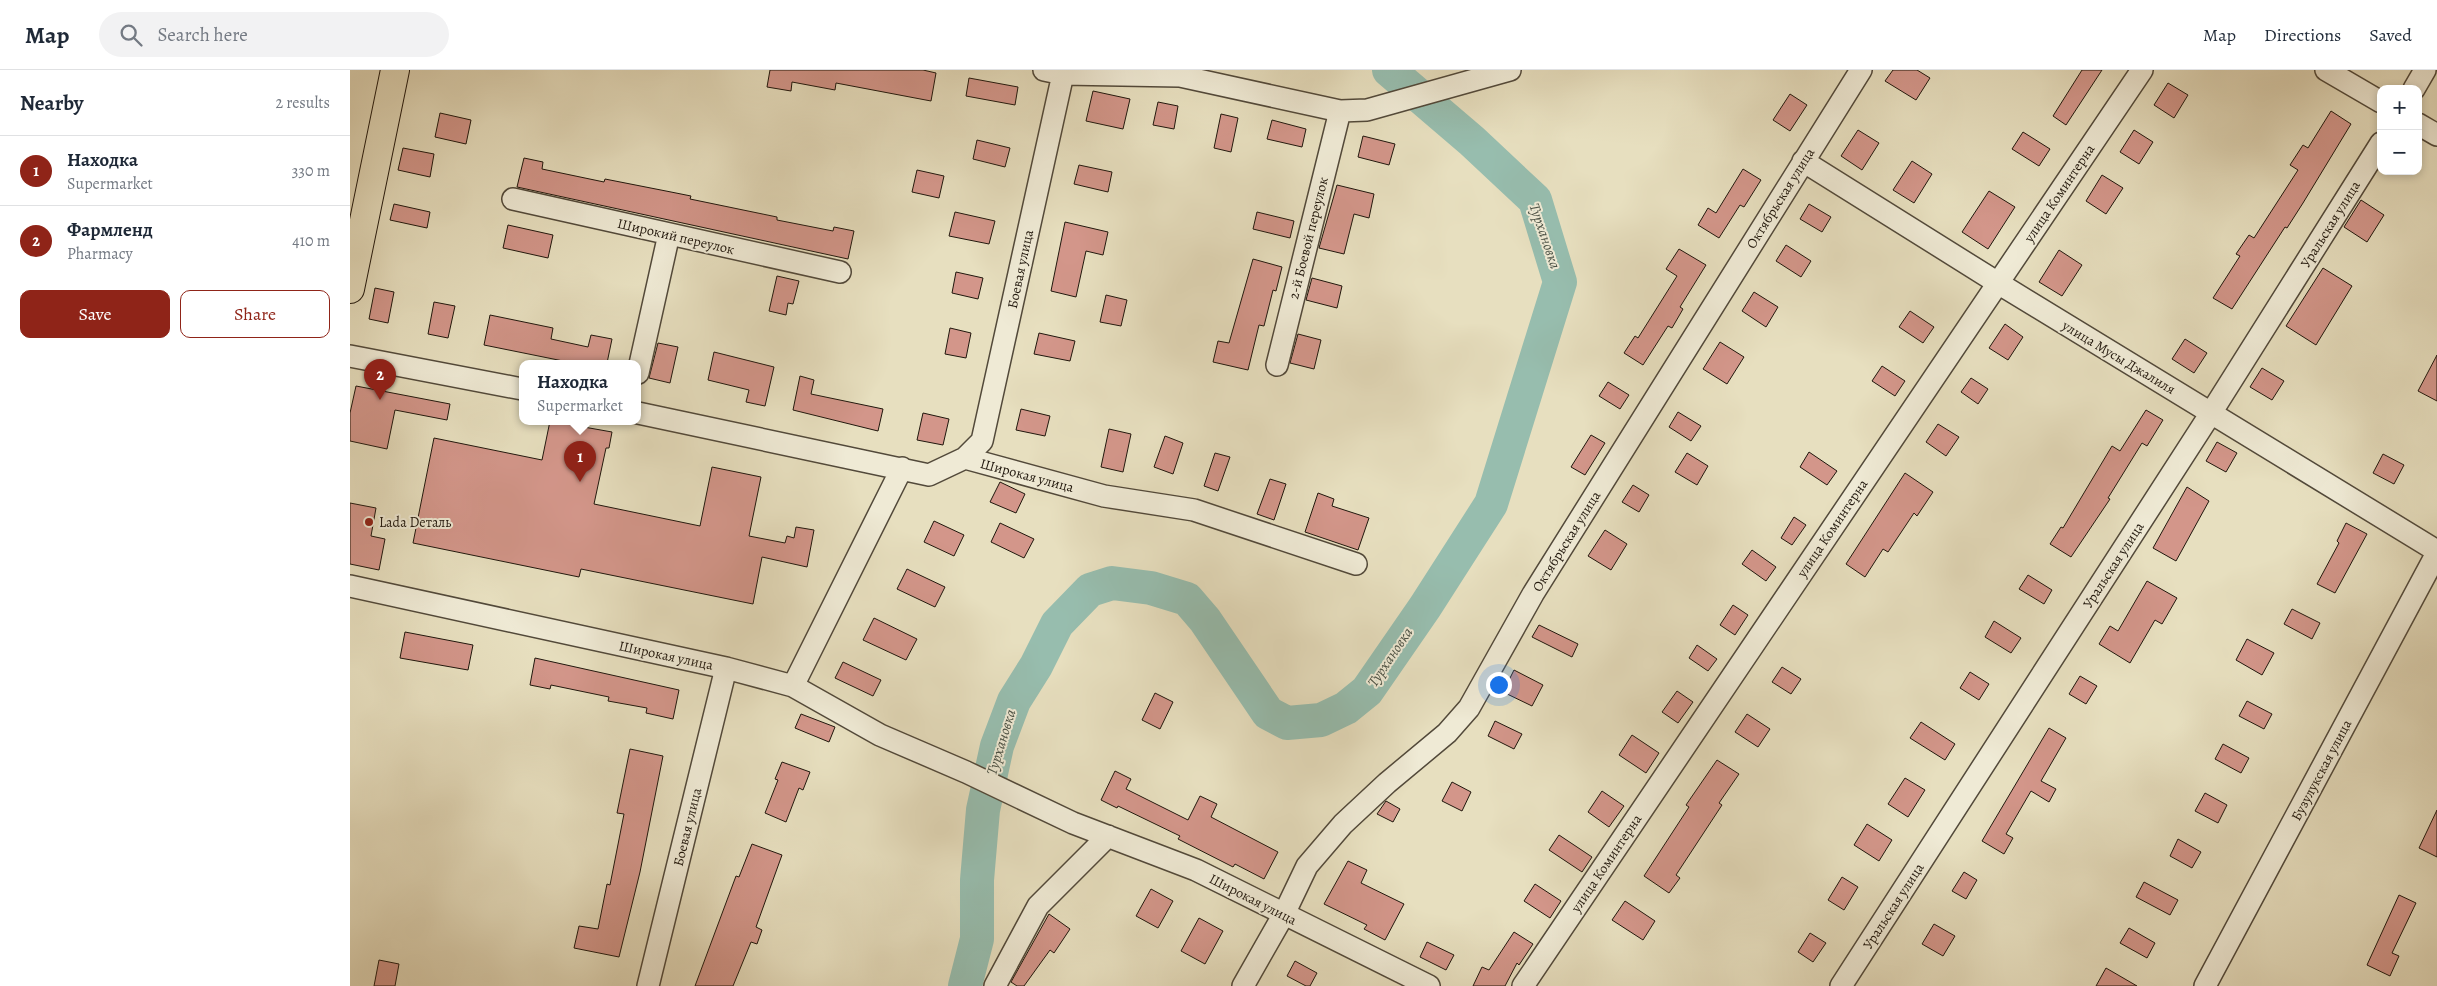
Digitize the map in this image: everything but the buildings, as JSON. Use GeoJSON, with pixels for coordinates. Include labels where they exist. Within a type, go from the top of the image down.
{"type":"FeatureCollection","features":[{"type":"Feature","properties":{"kind":"main road"},"geometry":{"type":"LineString","coordinates":[[350,289],[395,70]]}},
{"type":"Feature","properties":{"kind":"street"},"geometry":{"type":"LineString","coordinates":[[1054,72],[1180,76],[1340,111],[1368,110],[1510,70]]}},
{"type":"Feature","properties":{"kind":"street","name":"Октябрьская улица"},"geometry":{"type":"LineString","coordinates":[[1243,986],[1284,914],[1307,866],[1343,824],[1387,782],[1447,733],[1469,708],[1533,594],[1861,70]]}},
{"type":"Feature","properties":{"kind":"street","name":"улица Коминтерна"},"geometry":{"type":"LineString","coordinates":[[1523,986],[2142,70]]}},
{"type":"Feature","properties":{"kind":"street"},"geometry":{"type":"LineString","coordinates":[[2326,70],[2377,100]]}},
{"type":"Feature","properties":{"kind":"street"},"geometry":{"type":"LineString","coordinates":[[2416,85],[2425,70]]}},
{"type":"Feature","properties":{"kind":"street","name":"Боевая улица"},"geometry":{"type":"LineString","coordinates":[[964,458],[982,440],[1054,72]]}},
{"type":"Feature","properties":{"kind":"street","name":"2-й Боевой переулок"},"geometry":{"type":"LineString","coordinates":[[1277,365],[1340,111]]}},
{"type":"Feature","properties":{"kind":"street"},"geometry":{"type":"LineString","coordinates":[[2422,126],[2437,135]]}},
{"type":"Feature","properties":{"kind":"street","name":"Уральская улица"},"geometry":{"type":"LineString","coordinates":[[1841,986],[2211,413],[2377,149]]}},
{"type":"Feature","properties":{"kind":"street","name":"улица Мусы Джалиля"},"geometry":{"type":"LineString","coordinates":[[1803,161],[2437,552]]}},
{"type":"Feature","properties":{"kind":"street","name":"Широкий переулок"},"geometry":{"type":"LineString","coordinates":[[513,199],[840,272]]}},
{"type":"Feature","properties":{"kind":"street"},"geometry":{"type":"LineString","coordinates":[[641,360],[669,234]]}},
{"type":"Feature","properties":{"kind":"street"},"geometry":{"type":"LineString","coordinates":[[350,356],[519,388]]}},
{"type":"Feature","properties":{"kind":"street","name":"Широкая улица"},"geometry":{"type":"LineString","coordinates":[[641,414],[929,475],[964,458],[1104,496],[1194,510],[1356,564]]}},
{"type":"Feature","properties":{"kind":"street"},"geometry":{"type":"LineString","coordinates":[[793,686],[902,468]]}},
{"type":"Feature","properties":{"kind":"street","name":"Бузулукская улица"},"geometry":{"type":"LineString","coordinates":[[2205,986],[2437,552]]}},
{"type":"Feature","properties":{"kind":"street","name":"Широкая улица"},"geometry":{"type":"LineString","coordinates":[[350,586],[726,668],[793,686],[880,735],[966,772],[1073,823],[1196,870],[1429,986]]}},
{"type":"Feature","properties":{"kind":"street","name":"Боевая улица"},"geometry":{"type":"LineString","coordinates":[[648,986],[726,668]]}},
{"type":"Feature","properties":{"kind":"street"},"geometry":{"type":"LineString","coordinates":[[995,986],[1038,906],[1108,836]]}},
{"type":"Feature","properties":{"kind":"waterway","name":"Турхановка"},"geometry":{"type":"LineString","coordinates":[[965,986],[977,939],[977,880],[983,810],[997,746],[1014,701],[1036,666],[1057,624],[1090,590],[1112,583],[1151,588],[1187,599],[1205,620],[1268,713],[1287,723],[1321,720],[1346,708],[1367,691],[1425,607],[1491,504],[1560,282],[1535,200],[1472,141],[1389,70]]}},
{"type":"Feature","properties":{"kind":"place","name":"Фармленд"},"geometry":{"type":"Point","coordinates":[380,400]}},
{"type":"Feature","properties":{"kind":"place","name":"Находка"},"geometry":{"type":"Point","coordinates":[580,482]}},
{"type":"Feature","properties":{"kind":"place","name":"Lada Dеталь"},"geometry":{"type":"Point","coordinates":[369,522]}}]}
